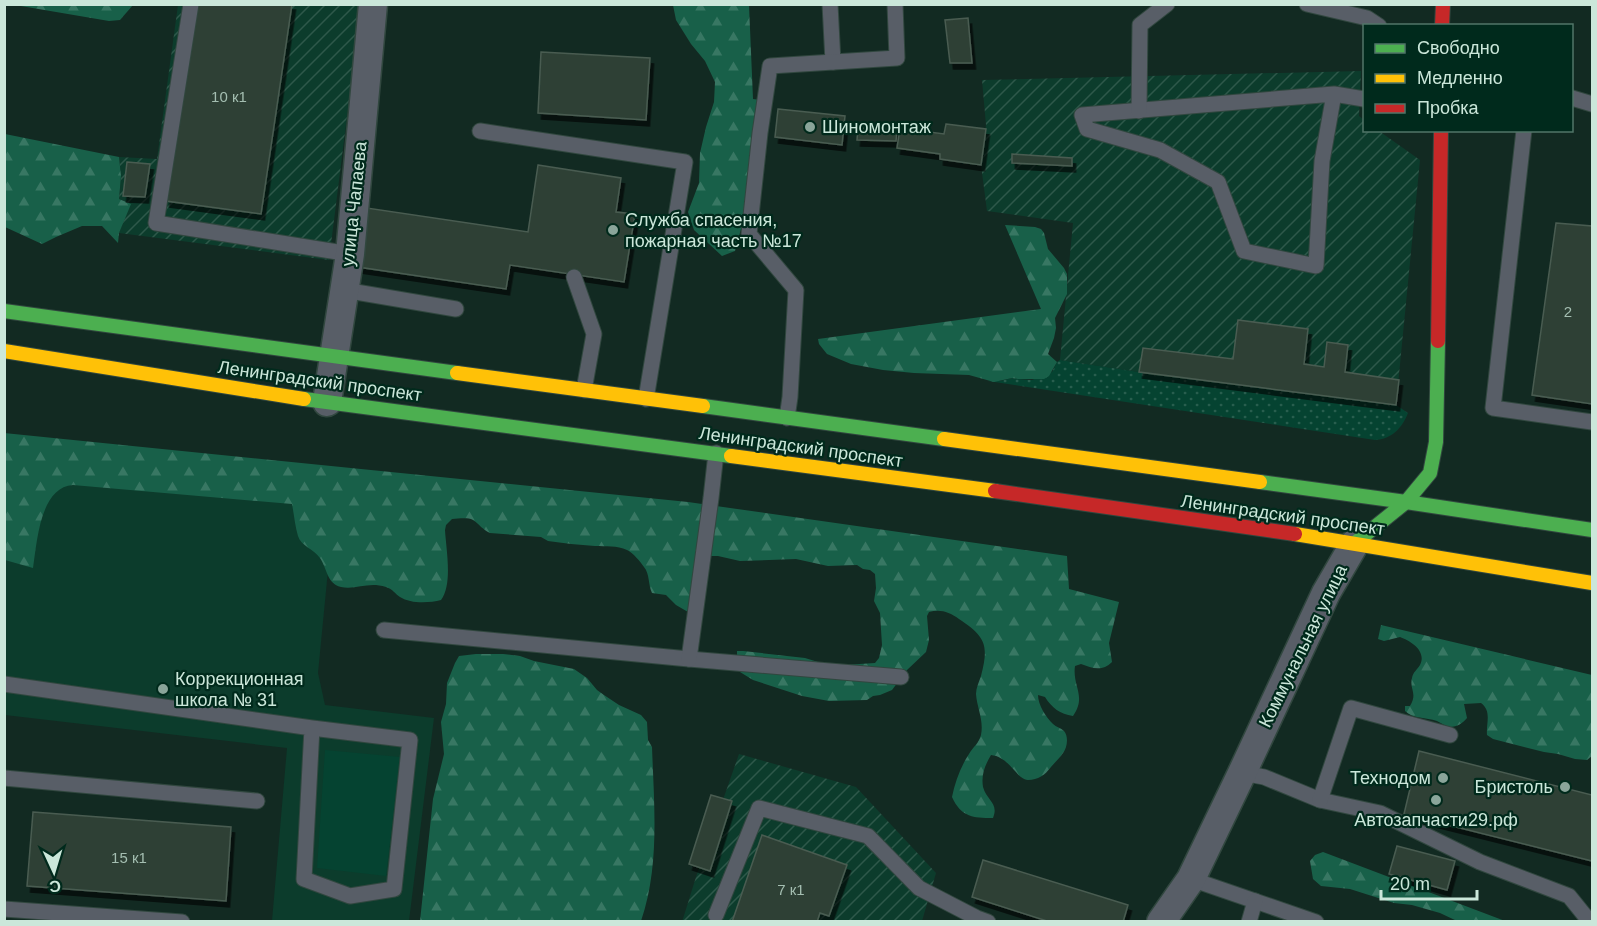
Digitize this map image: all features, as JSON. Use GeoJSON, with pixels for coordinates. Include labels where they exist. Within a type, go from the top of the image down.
{"type":"FeatureCollection","features":[{"type":"Feature","properties":{"kind":"main road"},"geometry":{"type":"LineString","coordinates":[[1442,24],[1443,4]]}},
{"type":"Feature","properties":{"kind":"main road","name":"Коммунальная улица"},"geometry":{"type":"LineString","coordinates":[[1355,543],[1406,502],[1430,473],[1436,442],[1441,132]]}},
{"type":"Feature","properties":{"kind":"main road","name":"Ленинградский проспект"},"geometry":{"type":"LineString","coordinates":[[4,311],[334,357],[584,396],[646,399],[1406,502],[1593,530]]}},
{"type":"Feature","properties":{"kind":"main road","name":"Ленинградский проспект"},"geometry":{"type":"LineString","coordinates":[[4,351],[327,402],[579,430],[716,453],[1355,543],[1593,583]]}},
{"type":"Feature","properties":{"kind":"street","name":"улица Чапаева"},"geometry":{"type":"LineString","coordinates":[[327,402],[350,254],[373,4]]}},
{"type":"Feature","properties":{"kind":"street","name":"Коммунальная улица"},"geometry":{"type":"LineString","coordinates":[[1161,921],[1191,879],[1326,593],[1355,543]]}},
{"type":"Feature","properties":{"kind":"lane"},"geometry":{"type":"LineString","coordinates":[[191,4],[156,223],[350,254]]}},
{"type":"Feature","properties":{"kind":"lane"},"geometry":{"type":"LineString","coordinates":[[830,4],[833,62]]}},
{"type":"Feature","properties":{"kind":"lane"},"geometry":{"type":"LineString","coordinates":[[787,418],[796,290],[749,234],[770,66],[897,58],[895,4]]}},
{"type":"Feature","properties":{"kind":"lane"},"geometry":{"type":"LineString","coordinates":[[1139,111],[1140,25],[1167,4]]}},
{"type":"Feature","properties":{"kind":"lane"},"geometry":{"type":"LineString","coordinates":[[1307,4],[1371,16]]}},
{"type":"Feature","properties":{"kind":"lane"},"geometry":{"type":"LineString","coordinates":[[1334,94],[1322,161],[1317,266],[1244,251],[1218,182],[1160,150],[1087,129],[1082,115],[1334,94],[1363,99]]}},
{"type":"Feature","properties":{"kind":"lane"},"geometry":{"type":"LineString","coordinates":[[1573,98],[1593,104]]}},
{"type":"Feature","properties":{"kind":"lane"},"geometry":{"type":"LineString","coordinates":[[480,131],[685,162],[646,399]]}},
{"type":"Feature","properties":{"kind":"lane"},"geometry":{"type":"LineString","coordinates":[[1524,132],[1493,408],[1593,422]]}},
{"type":"Feature","properties":{"kind":"lane"},"geometry":{"type":"LineString","coordinates":[[574,277],[594,334],[584,396]]}},
{"type":"Feature","properties":{"kind":"lane"},"geometry":{"type":"LineString","coordinates":[[344,290],[456,309]]}},
{"type":"Feature","properties":{"kind":"lane"},"geometry":{"type":"LineString","coordinates":[[689,659],[716,453]]}},
{"type":"Feature","properties":{"kind":"lane"},"geometry":{"type":"LineString","coordinates":[[384,630],[901,677]]}},
{"type":"Feature","properties":{"kind":"lane"},"geometry":{"type":"LineString","coordinates":[[4,684],[410,740],[394,889],[350,896],[304,879],[312,728]]}},
{"type":"Feature","properties":{"kind":"lane"},"geometry":{"type":"LineString","coordinates":[[1320,800],[1351,708],[1450,735]]}},
{"type":"Feature","properties":{"kind":"lane"},"geometry":{"type":"LineString","coordinates":[[1242,773],[1264,777],[1320,800],[1380,813],[1480,862],[1569,896],[1590,921]]}},
{"type":"Feature","properties":{"kind":"lane"},"geometry":{"type":"LineString","coordinates":[[4,778],[257,801]]}},
{"type":"Feature","properties":{"kind":"lane"},"geometry":{"type":"LineString","coordinates":[[716,915],[759,808],[868,836],[919,888],[977,918],[988,921]]}},
{"type":"Feature","properties":{"kind":"lane"},"geometry":{"type":"LineString","coordinates":[[1191,879],[1316,921]]}},
{"type":"Feature","properties":{"kind":"lane"},"geometry":{"type":"LineString","coordinates":[[1249,921],[1255,901]]}},
{"type":"Feature","properties":{"kind":"lane"},"geometry":{"type":"LineString","coordinates":[[4,909],[182,921]]}},
{"type":"Feature","properties":{"kind":"shaded area"},"geometry":{"type":"Polygon","coordinates":[[[178,5],[361,5],[329,260],[119,233],[130,204],[119,199],[121,176],[119,157],[157,159],[178,5]]]}},
{"type":"Feature","properties":{"kind":"shaded area"},"geometry":{"type":"Polygon","coordinates":[[[1361,71],[1359,116],[1363,119],[1363,132],[1380,132],[1420,160],[1396,405],[1060,360],[1073,223],[987,211],[981,165],[986,125],[982,80],[1361,71]]]}},
{"type":"Feature","properties":{"kind":"shaded area"},"geometry":{"type":"Polygon","coordinates":[[[1060,360],[1396,405],[1408,413],[1396,432],[1375,440],[988,381],[1012,378],[1032,380],[1052,372],[1060,360]]]}},
{"type":"Feature","properties":{"kind":"shaded area","name":"Коррекционная школа № 31"},"geometry":{"type":"Polygon","coordinates":[[[5,465],[307,489],[333,519],[318,673],[325,705],[434,718],[409,921],[272,921],[287,748],[5,715],[5,465]]]}},
{"type":"Feature","properties":{"kind":"shaded area"},"geometry":{"type":"Polygon","coordinates":[[[325,750],[400,757],[386,876],[317,868],[325,750]]]}},
{"type":"Feature","properties":{"kind":"shaded area"},"geometry":{"type":"Polygon","coordinates":[[[739,754],[856,787],[936,873],[922,921],[682,922],[739,754]]]}},
{"type":"Feature","properties":{"kind":"green space"},"geometry":{"type":"Polygon","coordinates":[[[133,4],[120,20],[109,21],[15,5],[133,4]]]}},
{"type":"Feature","properties":{"kind":"green space"},"geometry":{"type":"Polygon","coordinates":[[[673,5],[749,5],[753,99],[768,101],[747,207],[735,251],[722,256],[694,230],[688,212],[699,183],[700,153],[714,102],[715,82],[705,61],[676,20],[673,5]]]}},
{"type":"Feature","properties":{"kind":"green space"},"geometry":{"type":"Polygon","coordinates":[[[5,134],[119,157],[121,176],[119,199],[131,204],[119,233],[118,243],[102,226],[82,226],[42,244],[5,227],[5,134]]]}},
{"type":"Feature","properties":{"kind":"green space"},"geometry":{"type":"Polygon","coordinates":[[[1005,225],[1041,229],[1048,249],[1067,274],[1067,294],[1055,318],[1056,328],[1048,354],[1057,362],[1049,376],[1044,379],[1012,378],[994,382],[969,375],[883,370],[851,364],[827,354],[819,344],[818,339],[1041,309],[1005,225]]]}},
{"type":"Feature","properties":{"kind":"green space"},"geometry":{"type":"Polygon","coordinates":[[[4,433],[688,502],[1067,556],[1069,589],[1119,602],[1109,643],[1112,662],[1101,668],[1081,664],[1075,666],[1079,703],[1073,716],[1060,712],[1045,697],[1038,695],[1041,707],[1048,718],[1066,733],[1067,742],[1064,751],[1044,775],[1028,780],[1020,776],[1003,760],[991,755],[984,770],[983,787],[994,805],[993,818],[974,817],[959,809],[952,797],[961,769],[981,735],[982,724],[976,694],[985,649],[980,637],[968,625],[948,613],[929,612],[927,616],[929,640],[926,652],[907,670],[892,690],[867,700],[829,701],[802,696],[753,680],[740,672],[737,665],[737,651],[805,658],[844,665],[875,663],[879,658],[882,645],[880,613],[874,601],[875,574],[870,570],[857,565],[828,566],[796,559],[740,561],[710,556],[688,612],[666,595],[652,593],[646,570],[634,555],[623,548],[490,533],[473,520],[465,518],[452,519],[446,525],[448,576],[445,593],[441,600],[415,602],[404,599],[380,585],[347,588],[333,583],[320,558],[298,536],[292,504],[73,485],[62,488],[53,495],[47,505],[42,517],[33,568],[5,560],[4,433]]]}},
{"type":"Feature","properties":{"kind":"green space"},"geometry":{"type":"Polygon","coordinates":[[[1381,625],[1592,675],[1592,756],[1587,760],[1575,759],[1493,739],[1487,735],[1487,713],[1481,703],[1464,704],[1467,718],[1453,727],[1408,714],[1405,706],[1410,706],[1412,702],[1412,678],[1422,660],[1420,651],[1409,641],[1400,637],[1384,641],[1378,639],[1381,625]]]}},
{"type":"Feature","properties":{"kind":"green space"},"geometry":{"type":"Polygon","coordinates":[[[476,654],[520,656],[574,669],[587,678],[597,690],[619,705],[641,715],[647,722],[648,740],[652,747],[654,835],[651,879],[641,921],[420,921],[433,799],[444,754],[441,722],[446,704],[447,683],[459,656],[476,654]]]}},
{"type":"Feature","properties":{"kind":"green space"},"geometry":{"type":"Polygon","coordinates":[[[1323,852],[1505,921],[1457,921],[1440,913],[1412,905],[1394,903],[1350,889],[1321,886],[1313,879],[1310,861],[1315,855],[1323,852]]]}},
{"type":"Feature","properties":{"kind":"building"},"geometry":{"type":"Polygon","coordinates":[[[191,4],[292,4],[261,214],[166,201],[191,4]]]}},
{"type":"Feature","properties":{"kind":"building"},"geometry":{"type":"Polygon","coordinates":[[[968,18],[972,63],[950,63],[945,20],[968,18]]]}},
{"type":"Feature","properties":{"kind":"building"},"geometry":{"type":"Polygon","coordinates":[[[541,52],[650,58],[646,120],[538,113],[541,52]]]}},
{"type":"Feature","properties":{"kind":"building","name":"Шиномонтаж"},"geometry":{"type":"Polygon","coordinates":[[[778,109],[845,116],[842,145],[775,137],[778,109]]]}},
{"type":"Feature","properties":{"kind":"building"},"geometry":{"type":"Polygon","coordinates":[[[946,124],[986,129],[981,165],[940,159],[940,154],[897,148],[900,128],[944,134],[946,124]]]}},
{"type":"Feature","properties":{"kind":"building"},"geometry":{"type":"Polygon","coordinates":[[[858,128],[897,130],[896,141],[857,140],[858,128]]]}},
{"type":"Feature","properties":{"kind":"building"},"geometry":{"type":"Polygon","coordinates":[[[1012,154],[1072,158],[1072,166],[1012,163],[1012,154]]]}},
{"type":"Feature","properties":{"kind":"building"},"geometry":{"type":"Polygon","coordinates":[[[127,162],[150,164],[145,197],[123,196],[127,162]]]}},
{"type":"Feature","properties":{"kind":"building"},"geometry":{"type":"Polygon","coordinates":[[[538,165],[621,178],[616,212],[635,214],[624,282],[510,265],[506,289],[358,267],[367,208],[528,232],[538,165]]]}},
{"type":"Feature","properties":{"kind":"building"},"geometry":{"type":"Polygon","coordinates":[[[1556,223],[1592,226],[1592,404],[1532,395],[1556,223]]]}},
{"type":"Feature","properties":{"kind":"building"},"geometry":{"type":"Polygon","coordinates":[[[1238,320],[1308,329],[1304,364],[1324,367],[1327,342],[1348,345],[1345,372],[1399,380],[1396,405],[1139,372],[1143,348],[1233,359],[1238,320]]]}},
{"type":"Feature","properties":{"kind":"building"},"geometry":{"type":"Polygon","coordinates":[[[1419,751],[1592,795],[1592,861],[1404,814],[1419,751]]]}},
{"type":"Feature","properties":{"kind":"building"},"geometry":{"type":"Polygon","coordinates":[[[711,795],[732,801],[710,871],[689,864],[711,795]]]}},
{"type":"Feature","properties":{"kind":"building"},"geometry":{"type":"Polygon","coordinates":[[[33,812],[231,827],[226,901],[27,886],[33,812]]]}},
{"type":"Feature","properties":{"kind":"building"},"geometry":{"type":"Polygon","coordinates":[[[762,835],[847,865],[829,916],[820,913],[817,922],[732,922],[762,835]]]}},
{"type":"Feature","properties":{"kind":"building"},"geometry":{"type":"Polygon","coordinates":[[[1397,846],[1455,861],[1447,890],[1389,874],[1397,846]]]}},
{"type":"Feature","properties":{"kind":"building"},"geometry":{"type":"Polygon","coordinates":[[[983,860],[1128,905],[1123,922],[1050,922],[972,897],[983,860]]]}},
{"type":"Feature","properties":{"kind":"traffic: fast"},"geometry":{"type":"LineString","coordinates":[[4,311],[457,373]]}},
{"type":"Feature","properties":{"kind":"traffic: fast"},"geometry":{"type":"LineString","coordinates":[[1355,543],[1406,502],[1430,473],[1436,442],[1438,341]]}},
{"type":"Feature","properties":{"kind":"traffic: fast"},"geometry":{"type":"LineString","coordinates":[[304,399],[731,456]]}},
{"type":"Feature","properties":{"kind":"traffic: fast"},"geometry":{"type":"LineString","coordinates":[[703,406],[944,439]]}},
{"type":"Feature","properties":{"kind":"traffic: fast"},"geometry":{"type":"LineString","coordinates":[[1260,482],[1592,530]]}},
{"type":"Feature","properties":{"kind":"traffic: slow"},"geometry":{"type":"LineString","coordinates":[[4,351],[304,399]]}},
{"type":"Feature","properties":{"kind":"traffic: slow"},"geometry":{"type":"LineString","coordinates":[[457,373],[703,406]]}},
{"type":"Feature","properties":{"kind":"traffic: slow"},"geometry":{"type":"LineString","coordinates":[[944,439],[1260,482]]}},
{"type":"Feature","properties":{"kind":"traffic: slow"},"geometry":{"type":"LineString","coordinates":[[731,456],[995,491]]}},
{"type":"Feature","properties":{"kind":"traffic: slow"},"geometry":{"type":"LineString","coordinates":[[1295,534],[1592,583]]}},
{"type":"Feature","properties":{"kind":"traffic: jam"},"geometry":{"type":"LineString","coordinates":[[1442,24],[1443,4]]}},
{"type":"Feature","properties":{"kind":"traffic: jam"},"geometry":{"type":"LineString","coordinates":[[1438,341],[1441,132]]}},
{"type":"Feature","properties":{"kind":"traffic: jam"},"geometry":{"type":"LineString","coordinates":[[995,491],[1295,534]]}},
{"type":"Feature","properties":{"kind":"place","name":"Шиномонтаж"},"geometry":{"type":"Point","coordinates":[810,127]}},
{"type":"Feature","properties":{"kind":"place","name":"Служба спасения, пожарная часть №17"},"geometry":{"type":"Point","coordinates":[613,230]}},
{"type":"Feature","properties":{"kind":"place","name":"Коррекционная школа № 31"},"geometry":{"type":"Point","coordinates":[163,689]}},
{"type":"Feature","properties":{"kind":"place","name":"Технодом"},"geometry":{"type":"Point","coordinates":[1443,778]}},
{"type":"Feature","properties":{"kind":"place","name":"Бристоль"},"geometry":{"type":"Point","coordinates":[1565,787]}},
{"type":"Feature","properties":{"kind":"place","name":"Автозапчасти29.рф"},"geometry":{"type":"Point","coordinates":[1436,800]}}]}
